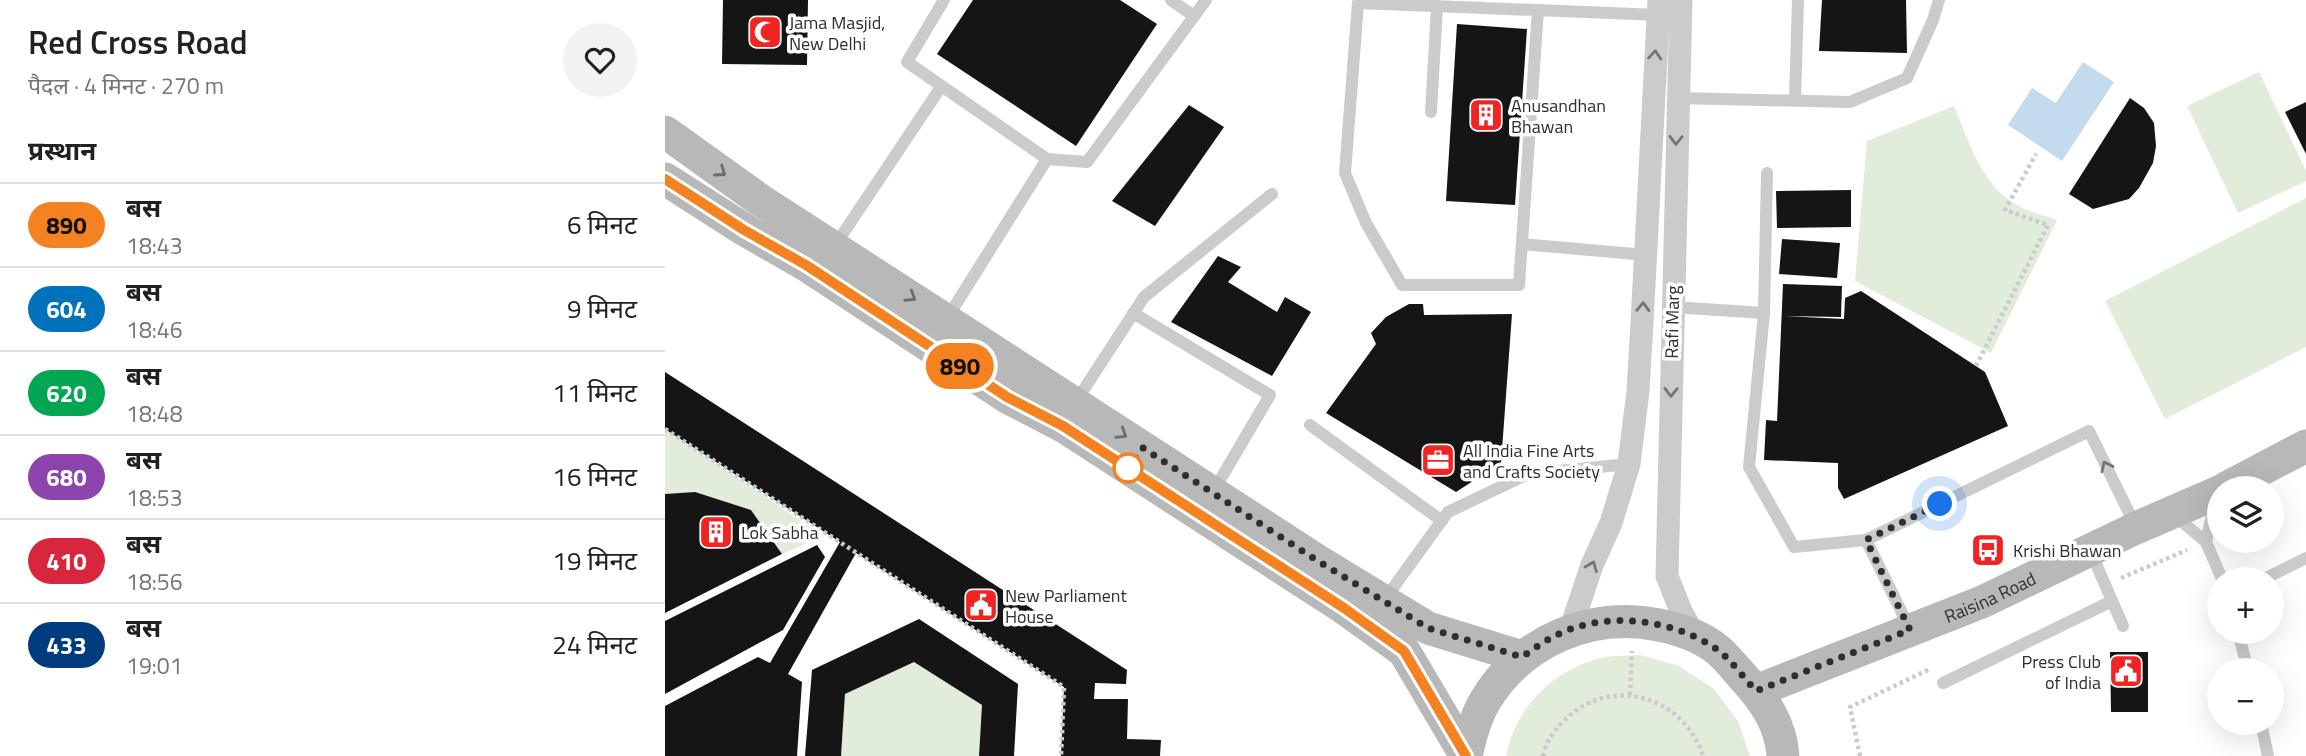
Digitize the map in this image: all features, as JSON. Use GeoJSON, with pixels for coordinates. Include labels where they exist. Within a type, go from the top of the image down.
{"type":"FeatureCollection","features":[{"type":"Feature","properties":{"kind":"street","name":"Rafi Marg"},"geometry":{"type":"LineString","coordinates":[[1681,0],[1667,576],[1695,637]]}},
{"type":"Feature","properties":{"kind":"street","name":"Rafi Marg"},"geometry":{"type":"LineString","coordinates":[[1570,631],[1592,565],[1611,523],[1629,464],[1638,391],[1659,7]]}},
{"type":"Feature","properties":{"kind":"street"},"geometry":{"type":"LineString","coordinates":[[665,132],[760,200],[1428,628],[1522,657]]}},
{"type":"Feature","properties":{"kind":"street"},"geometry":{"type":"LineString","coordinates":[[665,179],[744,230],[806,265],[1007,397],[1063,426],[1344,608],[1404,651],[1466,756]]}},
{"type":"Feature","properties":{"kind":"street","name":"Raisina Road"},"geometry":{"type":"LineString","coordinates":[[2251,476],[2305,449]]}},
{"type":"Feature","properties":{"kind":"street","name":"Raisina Road"},"geometry":{"type":"LineString","coordinates":[[1756,691],[1982,602],[2207,497]]}},
{"type":"Feature","properties":{"kind":"street"},"geometry":{"type":"LineString","coordinates":[[1466,756],[1473,727],[1485,701],[1522,657],[1550,638],[1570,631],[1595,624],[1633,622],[1671,628],[1717,649],[1764,699],[1775,722],[1783,756]]}},
{"type":"Feature","properties":{"kind":"lane"},"geometry":{"type":"LineString","coordinates":[[944,0],[908,62],[1047,159],[1087,162],[1206,0]]}},
{"type":"Feature","properties":{"kind":"lane"},"geometry":{"type":"LineString","coordinates":[[1171,0],[1194,16]]}},
{"type":"Feature","properties":{"kind":"lane"},"geometry":{"type":"LineString","coordinates":[[1795,100],[1798,0]]}},
{"type":"Feature","properties":{"kind":"lane"},"geometry":{"type":"LineString","coordinates":[[1677,98],[1850,102],[1907,78],[1939,0]]}},
{"type":"Feature","properties":{"kind":"lane"},"geometry":{"type":"LineString","coordinates":[[1538,10],[1519,285],[1402,285],[1366,223],[1345,173],[1358,3],[1538,10],[1659,7]]}},
{"type":"Feature","properties":{"kind":"lane"},"geometry":{"type":"LineString","coordinates":[[1431,112],[1437,6]]}},
{"type":"Feature","properties":{"kind":"lane"},"geometry":{"type":"LineString","coordinates":[[834,247],[941,87]]}},
{"type":"Feature","properties":{"kind":"lane"},"geometry":{"type":"LineString","coordinates":[[946,320],[1047,159]]}},
{"type":"Feature","properties":{"kind":"lane"},"geometry":{"type":"LineString","coordinates":[[1767,173],[1764,313],[1749,467],[1794,547],[1866,540],[2089,431],[2136,528]]}},
{"type":"Feature","properties":{"kind":"lane"},"geometry":{"type":"LineString","coordinates":[[1074,403],[1145,297],[1272,194]]}},
{"type":"Feature","properties":{"kind":"lane"},"geometry":{"type":"LineString","coordinates":[[1522,244],[1646,255]]}},
{"type":"Feature","properties":{"kind":"lane"},"geometry":{"type":"LineString","coordinates":[[1673,307],[1764,313]]}},
{"type":"Feature","properties":{"kind":"lane"},"geometry":{"type":"LineString","coordinates":[[1133,313],[1270,395],[1213,492]]}},
{"type":"Feature","properties":{"kind":"lane"},"geometry":{"type":"LineString","coordinates":[[1310,425],[1442,521]]}},
{"type":"Feature","properties":{"kind":"lane"},"geometry":{"type":"LineString","coordinates":[[1384,601],[1448,512],[1528,474],[1629,464]]}},
{"type":"Feature","properties":{"kind":"lane"},"geometry":{"type":"LineString","coordinates":[[2171,513],[2206,541],[2217,567]]}},
{"type":"Feature","properties":{"kind":"lane"},"geometry":{"type":"LineString","coordinates":[[1866,540],[1910,630]]}},
{"type":"Feature","properties":{"kind":"lane"},"geometry":{"type":"LineString","coordinates":[[2090,550],[2123,626]]}},
{"type":"Feature","properties":{"kind":"lane"},"geometry":{"type":"LineString","coordinates":[[2284,569],[2306,558]]}},
{"type":"Feature","properties":{"kind":"lane"},"geometry":{"type":"LineString","coordinates":[[1943,683],[2112,601]]}},
{"type":"Feature","properties":{"kind":"lane"},"geometry":{"type":"LineString","coordinates":[[2264,735],[2268,756]]}},
{"type":"Feature","properties":{"kind":"path"},"geometry":{"type":"LineString","coordinates":[[1976,366],[2048,225],[2005,210],[2036,154]]}},
{"type":"Feature","properties":{"kind":"path"},"geometry":{"type":"LineString","coordinates":[[665,429],[1064,687],[1061,756]]}},
{"type":"Feature","properties":{"kind":"path"},"geometry":{"type":"LineString","coordinates":[[1630,695],[1633,622]]}},
{"type":"Feature","properties":{"kind":"path"},"geometry":{"type":"LineString","coordinates":[[1543,756],[1558,726],[1578,708],[1603,698],[1630,695],[1658,702],[1681,718],[1698,740],[1703,756]]}},
{"type":"Feature","properties":{"kind":"green space"},"geometry":{"type":"Polygon","coordinates":[[[2259,72],[2306,171],[2306,181],[2238,213],[2187,106],[2259,72]]]}},
{"type":"Feature","properties":{"kind":"green space"},"geometry":{"type":"Polygon","coordinates":[[[1954,106],[1976,158],[1991,183],[2017,205],[2057,220],[1991,353],[1855,281],[1867,141],[1954,106]]]}},
{"type":"Feature","properties":{"kind":"green space"},"geometry":{"type":"Polygon","coordinates":[[[2306,198],[2306,347],[2165,419],[2105,301],[2306,198]]]}},
{"type":"Feature","properties":{"kind":"green space"},"geometry":{"type":"Polygon","coordinates":[[[665,429],[823,536],[782,554],[751,510],[695,492],[665,494],[665,429]]]}},
{"type":"Feature","properties":{"kind":"green space"},"geometry":{"type":"Polygon","coordinates":[[[1640,655],[1679,666],[1714,689],[1738,721],[1750,756],[1506,756],[1518,723],[1527,708],[1550,683],[1580,665],[1597,659],[1640,655]]]}},
{"type":"Feature","properties":{"kind":"green space"},"geometry":{"type":"Polygon","coordinates":[[[914,662],[982,705],[979,756],[841,756],[845,694],[914,662]]]}},
{"type":"Feature","properties":{"kind":"water"},"geometry":{"type":"Polygon","coordinates":[[[2083,62],[2114,82],[2062,161],[2008,125],[2032,88],[2056,103],[2083,62]]]}},
{"type":"Feature","properties":{"kind":"building","name":"Jama Masjid, New Delhi"},"geometry":{"type":"Polygon","coordinates":[[[723,0],[808,0],[807,65],[722,64],[723,0]]]}},
{"type":"Feature","properties":{"kind":"building"},"geometry":{"type":"Polygon","coordinates":[[[973,0],[1120,0],[1157,24],[1076,146],[937,54],[973,0]]]}},
{"type":"Feature","properties":{"kind":"building"},"geometry":{"type":"Polygon","coordinates":[[[1822,0],[1906,0],[1907,53],[1819,51],[1822,0]]]}},
{"type":"Feature","properties":{"kind":"building","name":"Anusandhan Bhawan"},"geometry":{"type":"Polygon","coordinates":[[[1457,24],[1527,29],[1515,205],[1446,201],[1457,24]]]}},
{"type":"Feature","properties":{"kind":"building"},"geometry":{"type":"Polygon","coordinates":[[[2130,98],[2144,108],[2154,123],[2156,146],[2153,163],[2139,188],[2129,199],[2093,209],[2069,194],[2130,98]]]}},
{"type":"Feature","properties":{"kind":"building"},"geometry":{"type":"Polygon","coordinates":[[[2306,102],[2306,154],[2285,112],[2306,102]]]}},
{"type":"Feature","properties":{"kind":"building"},"geometry":{"type":"Polygon","coordinates":[[[1189,105],[1224,127],[1155,226],[1112,201],[1189,105]]]}},
{"type":"Feature","properties":{"kind":"building"},"geometry":{"type":"Polygon","coordinates":[[[1851,190],[1851,227],[1777,228],[1776,191],[1851,190]]]}},
{"type":"Feature","properties":{"kind":"building"},"geometry":{"type":"Polygon","coordinates":[[[1782,239],[1840,243],[1837,278],[1779,274],[1782,239]]]}},
{"type":"Feature","properties":{"kind":"building"},"geometry":{"type":"Polygon","coordinates":[[[1218,256],[1241,267],[1228,282],[1277,312],[1285,297],[1311,312],[1272,376],[1171,322],[1218,256]]]}},
{"type":"Feature","properties":{"kind":"building"},"geometry":{"type":"Polygon","coordinates":[[[1783,284],[1842,286],[1841,317],[1784,316],[1844,319],[1845,298],[1861,291],[1985,372],[2008,426],[1844,499],[1838,488],[1838,463],[1764,460],[1766,420],[1777,421],[1783,284]]]}},
{"type":"Feature","properties":{"kind":"building"},"geometry":{"type":"Polygon","coordinates":[[[1409,304],[1423,304],[1424,315],[1512,314],[1501,463],[1456,492],[1326,413],[1376,344],[1371,333],[1386,317],[1409,304]]]}},
{"type":"Feature","properties":{"kind":"building","name":"New Parliament House"},"geometry":{"type":"Polygon","coordinates":[[[665,372],[1127,670],[1126,684],[1095,683],[1094,699],[1128,699],[1127,739],[1161,740],[1160,756],[1061,756],[1064,687],[856,553],[788,674],[802,682],[797,756],[665,756],[665,706],[758,657],[770,663],[840,542],[665,429],[665,372]]]}},
{"type":"Feature","properties":{"kind":"building","name":"Lok Sabha"},"geometry":{"type":"Polygon","coordinates":[[[695,492],[751,510],[782,554],[665,613],[665,494],[695,492]]]}},
{"type":"Feature","properties":{"kind":"building"},"geometry":{"type":"Polygon","coordinates":[[[817,545],[825,557],[783,630],[665,694],[665,621],[817,545]]]}},
{"type":"Feature","properties":{"kind":"building","name":"New Parliament House"},"geometry":{"type":"Polygon","coordinates":[[[919,619],[1018,684],[1014,756],[979,756],[982,705],[914,662],[845,694],[841,756],[805,756],[812,670],[919,619]]]}},
{"type":"Feature","properties":{"kind":"building"},"geometry":{"type":"Polygon","coordinates":[[[2110,652],[2148,652],[2148,712],[2111,712],[2110,652]]]}},
{"type":"Feature","properties":{"kind":"bus line","name":"890"},"geometry":{"type":"LineString","coordinates":[[665,179],[744,230],[806,265],[1007,397],[1063,426],[1344,608],[1404,651],[1466,756]]}},
{"type":"Feature","properties":{"kind":"place","name":"Jama Masjid, New Delhi"},"geometry":{"type":"Point","coordinates":[765,32]}},
{"type":"Feature","properties":{"kind":"place","name":"Anusandhan Bhawan"},"geometry":{"type":"Point","coordinates":[1486,115]}},
{"type":"Feature","properties":{"kind":"place","name":"All India Fine Arts and Crafts Society"},"geometry":{"type":"Point","coordinates":[1438,460]}},
{"type":"Feature","properties":{"kind":"place","name":"Lok Sabha"},"geometry":{"type":"Point","coordinates":[716,532]}},
{"type":"Feature","properties":{"kind":"place","name":"Krishi Bhawan"},"geometry":{"type":"Point","coordinates":[1988,550]}},
{"type":"Feature","properties":{"kind":"place","name":"New Parliament House"},"geometry":{"type":"Point","coordinates":[981,605]}},
{"type":"Feature","properties":{"kind":"place","name":"Press Club of India"},"geometry":{"type":"Point","coordinates":[2126,671]}},
{"type":"Feature","properties":{"kind":"route"},"geometry":{"type":"LineString","coordinates":[[1128,468],[1143,448],[1428,628],[1522,657],[1550,638],[1570,631],[1620,621],[1646,622],[1695,637],[1717,649],[1756,691],[1910,630],[1866,540],[1940,504]]}}]}
